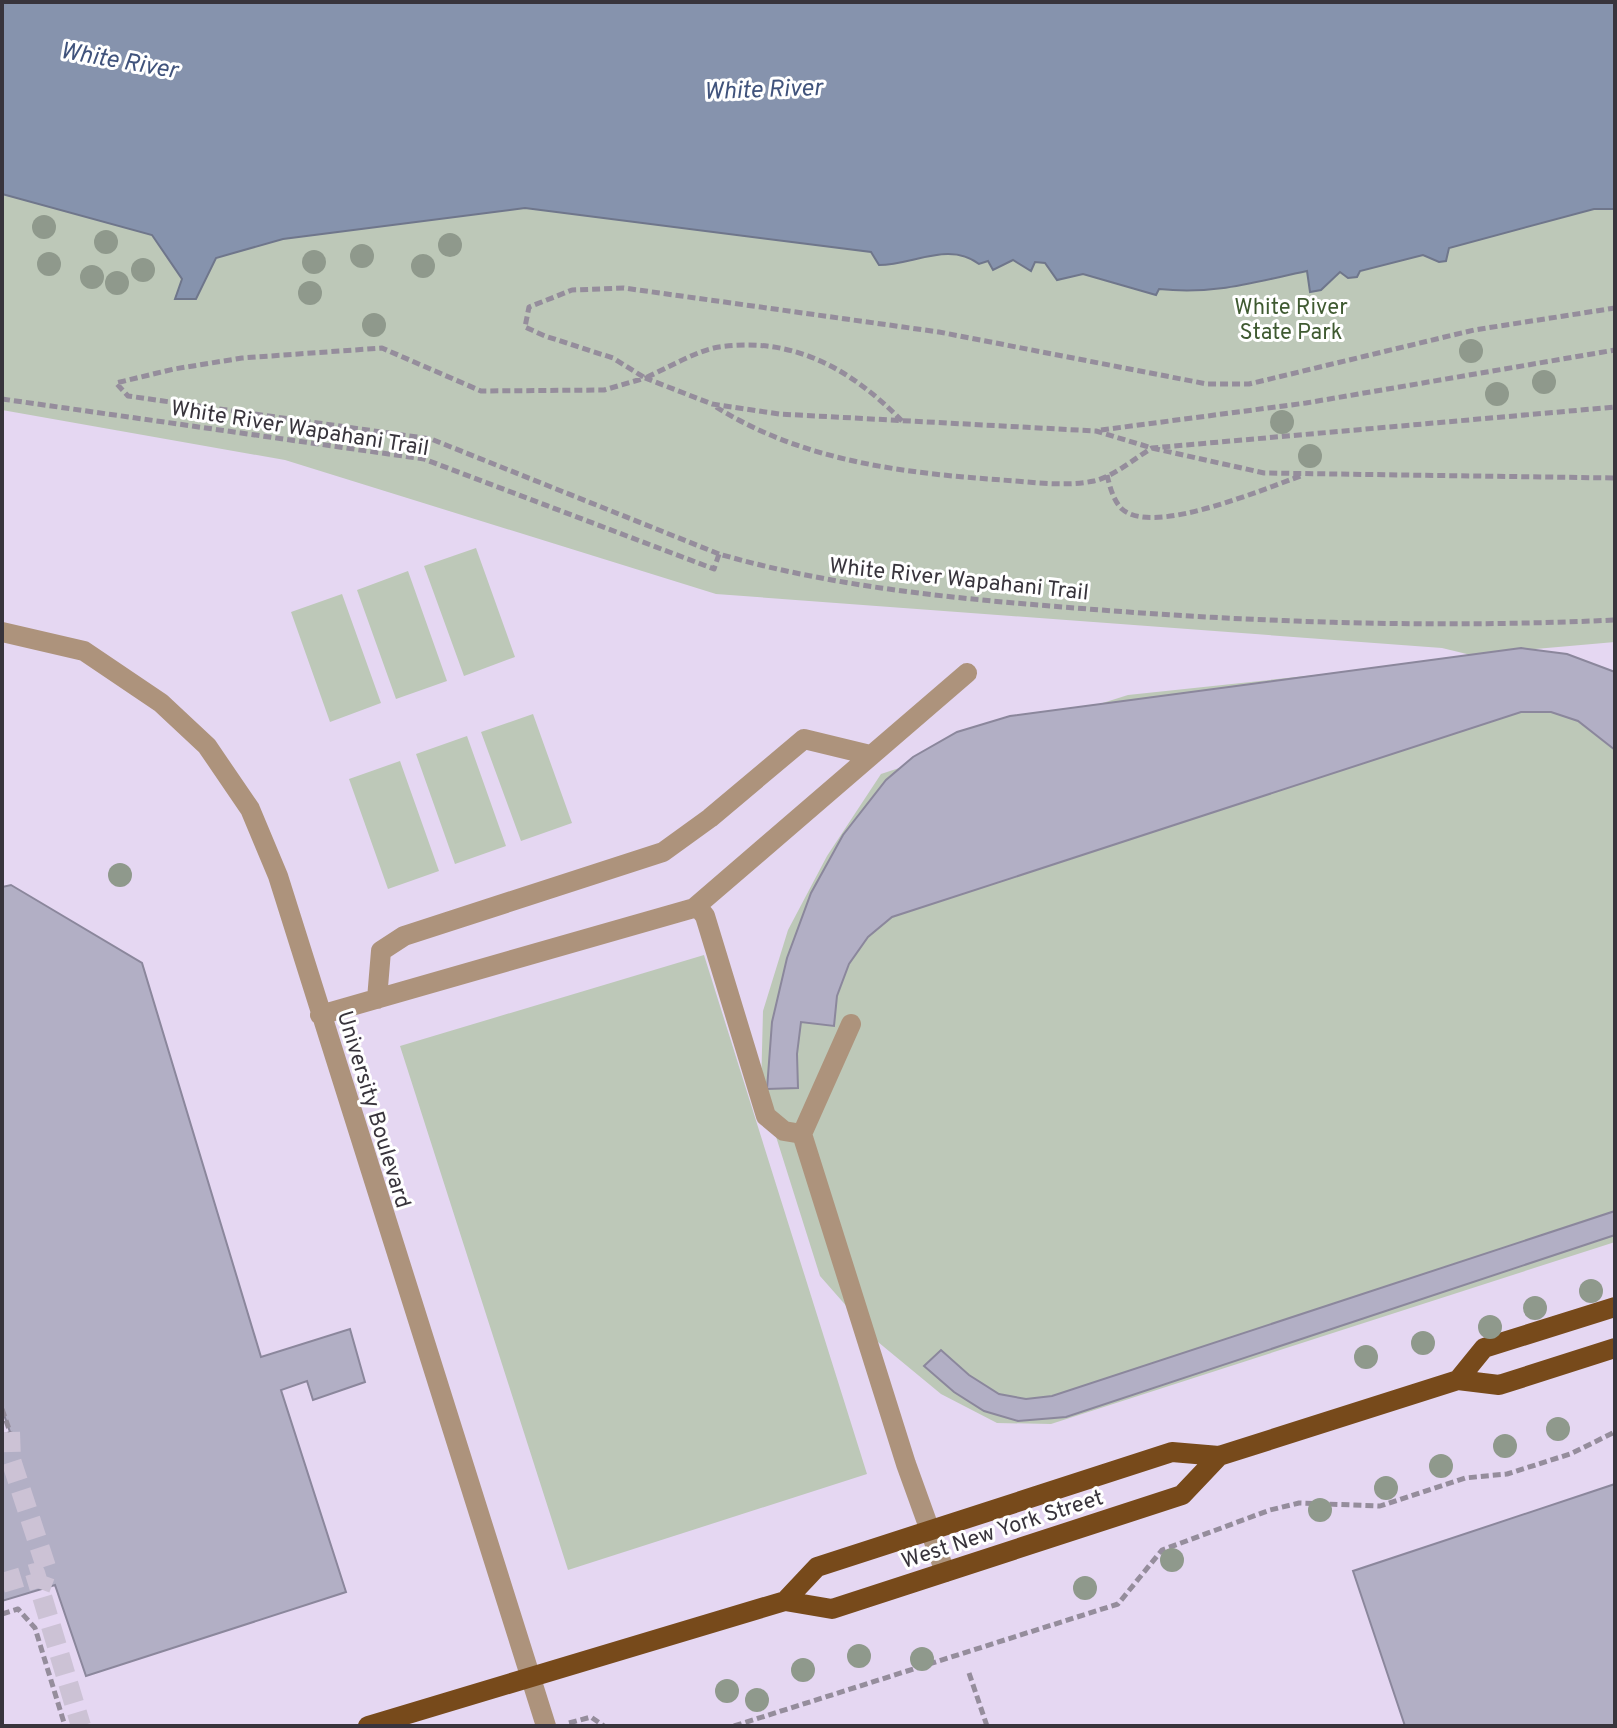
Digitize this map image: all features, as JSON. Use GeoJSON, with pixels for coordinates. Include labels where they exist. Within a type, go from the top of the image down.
{"type":"FeatureCollection","features":[{"type":"Feature","properties":{"kind":"main road"},"geometry":{"type":"LineString","coordinates":[[1458,1380],[1484,1348],[1615,1307]]}},
{"type":"Feature","properties":{"kind":"main road","name":"West New York Street"},"geometry":{"type":"LineString","coordinates":[[785,1601],[817,1567],[1172,1452],[1219,1456],[1458,1380],[1499,1385],[1615,1348]]}},
{"type":"Feature","properties":{"kind":"main road","name":"West New York Street"},"geometry":{"type":"LineString","coordinates":[[368,1726],[785,1601],[832,1609],[1182,1495],[1219,1456]]}},
{"type":"Feature","properties":{"kind":"street","name":"University Boulevard"},"geometry":{"type":"LineString","coordinates":[[2,632],[84,651],[161,703],[207,746],[250,809],[278,876],[546,1726]]}},
{"type":"Feature","properties":{"kind":"street"},"geometry":{"type":"LineString","coordinates":[[320,1015],[697,906],[967,673]]}},
{"type":"Feature","properties":{"kind":"street"},"geometry":{"type":"LineString","coordinates":[[377,999],[381,951],[404,936],[663,852],[710,818],[804,739],[870,755]]}},
{"type":"Feature","properties":{"kind":"street"},"geometry":{"type":"LineString","coordinates":[[697,906],[705,916],[766,1116],[784,1131],[802,1134]]}},
{"type":"Feature","properties":{"kind":"street"},"geometry":{"type":"LineString","coordinates":[[851,1024],[802,1134],[906,1464],[945,1572]]}},
{"type":"Feature","properties":{"kind":"path"},"geometry":{"type":"LineString","coordinates":[[1615,308],[1474,330],[1249,384],[1207,384],[939,332],[624,288],[572,290],[529,307],[525,327],[613,358],[645,378],[712,404],[756,431],[820,454],[890,469],[1051,483],[1096,481],[1152,448],[1615,407]]}},
{"type":"Feature","properties":{"kind":"path"},"geometry":{"type":"LineString","coordinates":[[719,554],[431,439],[128,396],[116,383],[174,369],[242,358],[382,348],[481,391],[604,390],[645,378],[717,347],[753,346],[788,351],[833,365],[872,391],[903,422]]}},
{"type":"Feature","properties":{"kind":"path"},"geometry":{"type":"LineString","coordinates":[[712,404],[779,414],[1096,431],[1306,403],[1615,350]]}},
{"type":"Feature","properties":{"kind":"path","name":"White River Wapahani Trail"},"geometry":{"type":"LineString","coordinates":[[2,399],[424,459],[714,569],[719,554],[851,585],[1003,603],[1159,614],[1332,622],[1615,620]]}},
{"type":"Feature","properties":{"kind":"path"},"geometry":{"type":"LineString","coordinates":[[1096,431],[1152,448],[1264,473],[1615,478]]}},
{"type":"Feature","properties":{"kind":"path"},"geometry":{"type":"LineString","coordinates":[[1107,475],[1112,494],[1123,510],[1142,518],[1176,516],[1306,474]]}},
{"type":"Feature","properties":{"kind":"path"},"geometry":{"type":"LineString","coordinates":[[2,1409],[10,1432]]}},
{"type":"Feature","properties":{"kind":"path"},"geometry":{"type":"LineString","coordinates":[[734,1726],[1118,1604],[1162,1550],[1270,1510],[1299,1503],[1380,1506],[1465,1478],[1520,1470],[1570,1454],[1615,1432]]}},
{"type":"Feature","properties":{"kind":"path"},"geometry":{"type":"LineString","coordinates":[[2,1614],[18,1609],[35,1628],[65,1726]]}},
{"type":"Feature","properties":{"kind":"path"},"geometry":{"type":"LineString","coordinates":[[969,1673],[987,1726]]}},
{"type":"Feature","properties":{"kind":"path"},"geometry":{"type":"LineString","coordinates":[[560,1726],[591,1717],[604,1726]]}},
{"type":"Feature","properties":{"kind":"shaded area"},"geometry":{"type":"Polygon","coordinates":[[[1615,246],[1615,1726],[2,1726],[2,303],[1615,246]]]}},
{"type":"Feature","properties":{"kind":"green space","name":"White River State Park"},"geometry":{"type":"Polygon","coordinates":[[[2,2],[1615,2],[1615,642],[1511,651],[1615,679],[1615,1242],[1051,1424],[997,1423],[941,1394],[878,1342],[820,1276],[761,1089],[763,1011],[788,930],[827,856],[881,774],[1128,695],[1419,664],[1471,655],[1442,648],[716,594],[285,460],[2,410],[2,2]]]}},
{"type":"Feature","properties":{"kind":"green space"},"geometry":{"type":"Polygon","coordinates":[[[476,548],[515,657],[464,676],[424,566],[476,548]]]}},
{"type":"Feature","properties":{"kind":"green space"},"geometry":{"type":"Polygon","coordinates":[[[408,571],[447,681],[396,699],[357,590],[408,571]]]}},
{"type":"Feature","properties":{"kind":"green space"},"geometry":{"type":"Polygon","coordinates":[[[342,594],[381,703],[330,722],[291,612],[342,594]]]}},
{"type":"Feature","properties":{"kind":"green space"},"geometry":{"type":"Polygon","coordinates":[[[533,714],[572,823],[521,841],[481,732],[533,714]]]}},
{"type":"Feature","properties":{"kind":"green space"},"geometry":{"type":"Polygon","coordinates":[[[467,736],[506,846],[455,864],[416,754],[467,736]]]}},
{"type":"Feature","properties":{"kind":"green space"},"geometry":{"type":"Polygon","coordinates":[[[400,761],[439,871],[388,889],[349,779],[400,761]]]}},
{"type":"Feature","properties":{"kind":"green space"},"geometry":{"type":"Polygon","coordinates":[[[704,955],[867,1474],[568,1570],[400,1046],[704,955]]]}},
{"type":"Feature","properties":{"kind":"water","name":"White River"},"geometry":{"type":"Polygon","coordinates":[[[2,2],[1615,2],[1615,209],[1594,209],[1449,248],[1446,261],[1439,262],[1423,255],[1360,271],[1357,277],[1348,278],[1340,272],[1321,290],[1310,292],[1307,271],[1216,289],[1159,289],[1156,295],[1083,274],[1057,280],[1045,263],[1035,262],[1031,271],[1013,260],[993,270],[988,261],[979,264],[967,257],[943,254],[879,265],[871,252],[525,208],[283,239],[216,258],[196,299],[175,299],[182,279],[152,235],[2,194],[2,2]]]}},
{"type":"Feature","properties":{"kind":"building"},"geometry":{"type":"Polygon","coordinates":[[[1521,648],[1567,654],[1615,672],[1615,750],[1578,721],[1551,712],[1521,712],[892,917],[868,937],[849,964],[837,996],[834,1026],[801,1022],[797,1054],[798,1088],[767,1089],[772,1022],[787,958],[811,893],[843,835],[886,780],[913,757],[957,732],[1010,716],[1521,648]]]}},
{"type":"Feature","properties":{"kind":"building"},"geometry":{"type":"Polygon","coordinates":[[[11,885],[142,963],[261,1357],[350,1329],[365,1382],[313,1400],[307,1381],[281,1390],[346,1592],[86,1676],[55,1585],[2,1601],[2,1435],[10,1432],[2,1409],[2,887],[11,885]]]}},
{"type":"Feature","properties":{"kind":"building"},"geometry":{"type":"Polygon","coordinates":[[[1615,1211],[1615,1235],[1066,1417],[1018,1421],[984,1411],[954,1392],[924,1366],[941,1350],[969,1375],[999,1394],[1026,1399],[1052,1396],[1615,1211]]]}},
{"type":"Feature","properties":{"kind":"building"},"geometry":{"type":"Polygon","coordinates":[[[1615,1484],[1615,1726],[1405,1726],[1353,1571],[1615,1484]]]}},
{"type":"Feature","properties":{"kind":"tunnel"},"geometry":{"type":"LineString","coordinates":[[10,1432],[11,1460],[47,1570],[40,1589]]}},
{"type":"Feature","properties":{"kind":"tunnel"},"geometry":{"type":"LineString","coordinates":[[2,1583],[35,1573],[81,1726]]}}]}
